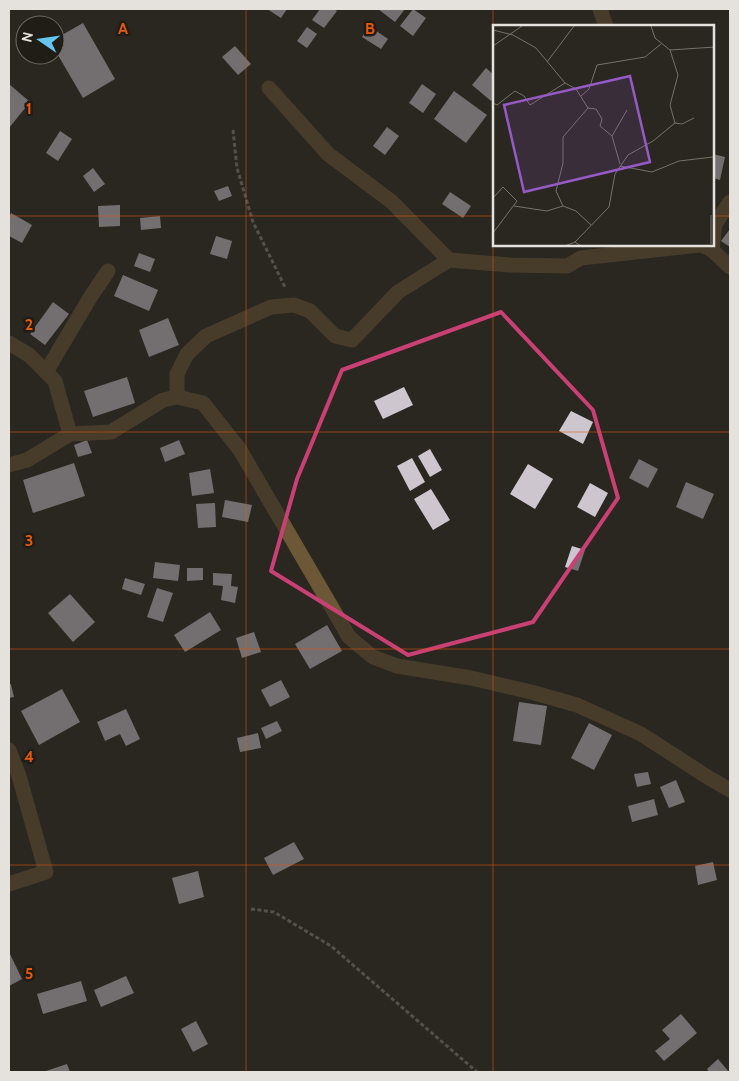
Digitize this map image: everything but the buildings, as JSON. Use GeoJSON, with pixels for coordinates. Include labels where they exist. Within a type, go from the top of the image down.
{"type":"FeatureCollection","features":[{"type":"Feature","properties":{"kind":"street"},"geometry":{"type":"LineString","coordinates":[[600,9],[606,25]]}},
{"type":"Feature","properties":{"kind":"street"},"geometry":{"type":"LineString","coordinates":[[269,88],[328,154],[392,202],[449,260]]}},
{"type":"Feature","properties":{"kind":"street"},"geometry":{"type":"LineString","coordinates":[[714,226],[730,202]]}},
{"type":"Feature","properties":{"kind":"street"},"geometry":{"type":"LineString","coordinates":[[178,397],[177,374],[188,354],[206,336],[271,307],[294,305],[310,311],[335,336],[352,340],[398,292],[449,260],[510,265],[566,266],[581,258],[704,247],[730,267]]}},
{"type":"Feature","properties":{"kind":"street"},"geometry":{"type":"LineString","coordinates":[[46,372],[108,271]]}},
{"type":"Feature","properties":{"kind":"street"},"geometry":{"type":"LineString","coordinates":[[9,343],[29,355],[55,381],[70,434]]}},
{"type":"Feature","properties":{"kind":"street"},"geometry":{"type":"LineString","coordinates":[[9,465],[27,460],[70,434],[111,432],[163,400],[178,397],[204,403],[240,450],[349,637],[373,657],[397,666],[471,678],[577,705],[641,734],[730,790]]}},
{"type":"Feature","properties":{"kind":"street"},"geometry":{"type":"LineString","coordinates":[[9,750],[19,776],[46,872],[9,884]]}},
{"type":"Feature","properties":{"kind":"path"},"geometry":{"type":"LineString","coordinates":[[232,130],[237,168],[253,222],[294,305]]}},
{"type":"Feature","properties":{"kind":"path"},"geometry":{"type":"LineString","coordinates":[[250,909],[274,912],[331,946],[477,1072]]}},
{"type":"Feature","properties":{"kind":"highlighted area"},"geometry":{"type":"Polygon","coordinates":[[[501,312],[593,410],[618,498],[533,622],[408,655],[271,571],[297,479],[342,370],[501,312]]]}}]}
